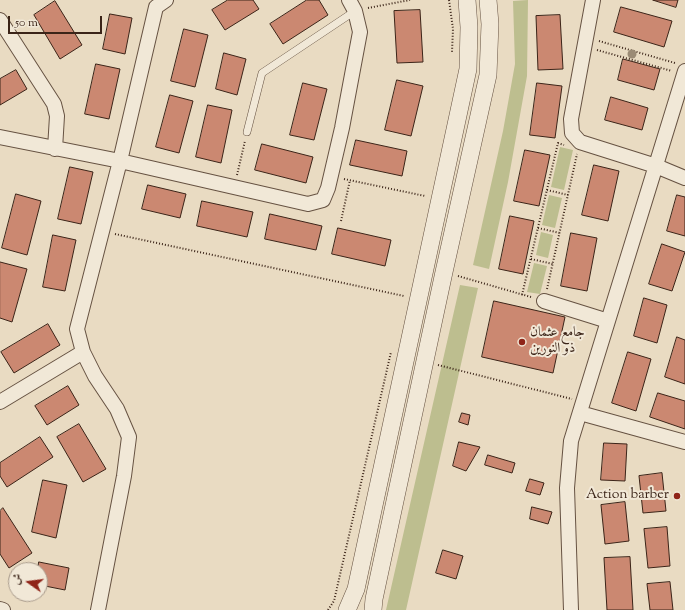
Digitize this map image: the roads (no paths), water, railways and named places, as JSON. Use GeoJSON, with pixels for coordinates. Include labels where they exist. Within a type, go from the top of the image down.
{"type":"FeatureCollection","features":[{"type":"Feature","properties":{"kind":"street"},"geometry":{"type":"LineString","coordinates":[[347,610],[356,589],[468,69],[469,27],[467,0]]}},
{"type":"Feature","properties":{"kind":"street"},"geometry":{"type":"LineString","coordinates":[[373,610],[374,599],[444,272],[488,76],[490,24],[488,0]]}},
{"type":"Feature","properties":{"kind":"street"},"geometry":{"type":"LineString","coordinates":[[593,0],[571,119],[572,132],[579,146],[656,166],[685,178]]}},
{"type":"Feature","properties":{"kind":"street"},"geometry":{"type":"LineString","coordinates":[[98,610],[124,476],[129,437],[117,410],[95,376],[83,352],[77,329],[120,161],[158,2]]}},
{"type":"Feature","properties":{"kind":"street"},"geometry":{"type":"LineString","coordinates":[[0,137],[120,161],[308,204],[323,200],[328,188],[342,128],[360,32],[352,5]]}},
{"type":"Feature","properties":{"kind":"street"},"geometry":{"type":"LineString","coordinates":[[0,20],[54,104],[57,116],[55,149]]}},
{"type":"Feature","properties":{"kind":"street"},"geometry":{"type":"LineString","coordinates":[[570,610],[566,488],[571,441],[656,166],[682,70]]}},
{"type":"Feature","properties":{"kind":"street"},"geometry":{"type":"LineString","coordinates":[[442,185],[463,189]]}},
{"type":"Feature","properties":{"kind":"street"},"geometry":{"type":"LineString","coordinates":[[544,301],[608,321]]}},
{"type":"Feature","properties":{"kind":"street"},"geometry":{"type":"LineString","coordinates":[[0,402],[83,352]]}},
{"type":"Feature","properties":{"kind":"street"},"geometry":{"type":"LineString","coordinates":[[582,407],[685,442]]}},
{"type":"Feature","properties":{"kind":"lane"},"geometry":{"type":"LineString","coordinates":[[247,132],[262,73],[352,5]]}},
{"type":"Feature","properties":{"kind":"place","name":"جامع عثمان ذو النورين"},"geometry":{"type":"Point","coordinates":[522,342]}},
{"type":"Feature","properties":{"kind":"place","name":"Action barber"},"geometry":{"type":"Point","coordinates":[677,496]}}]}
